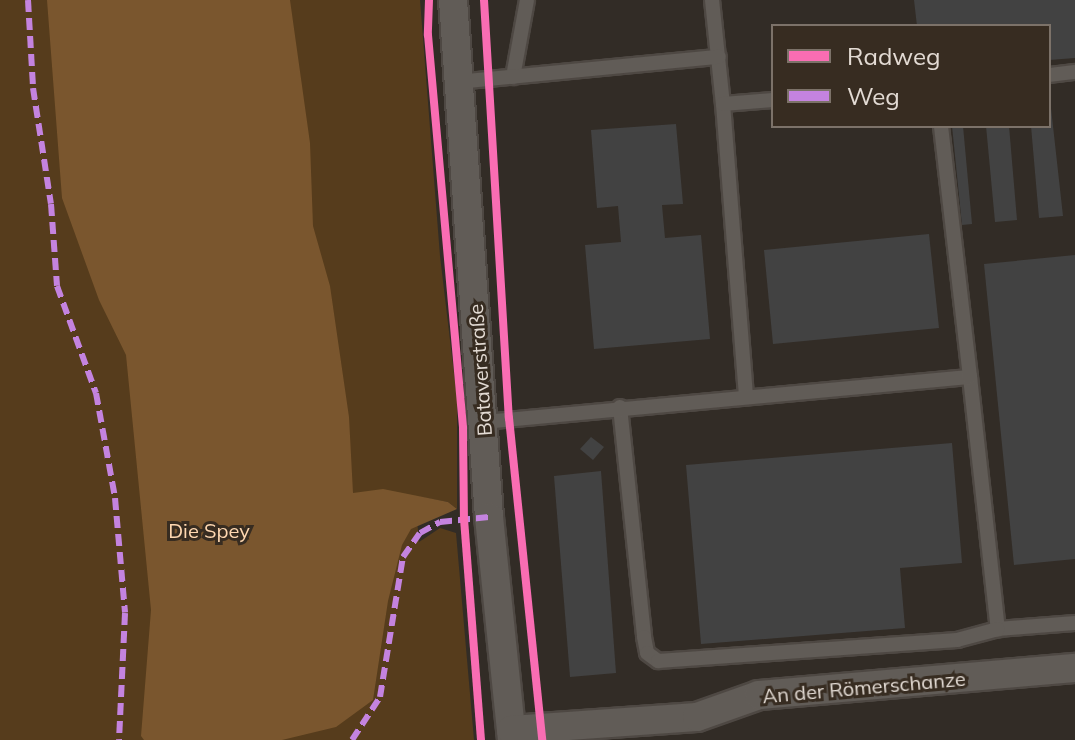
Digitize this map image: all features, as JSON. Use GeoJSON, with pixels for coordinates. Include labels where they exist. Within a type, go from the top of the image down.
{"type":"FeatureCollection","features":[{"type":"Feature","properties":{"kind":"street","name":"Bataverstraße"},"geometry":{"type":"LineString","coordinates":[[453,0],[456,82],[489,517],[512,735]]}},
{"type":"Feature","properties":{"kind":"street","name":"An der Römerschanze"},"geometry":{"type":"LineString","coordinates":[[512,735],[697,717],[759,695],[1075,668]]}},
{"type":"Feature","properties":{"kind":"lane"},"geometry":{"type":"LineString","coordinates":[[513,77],[527,0]]}},
{"type":"Feature","properties":{"kind":"lane"},"geometry":{"type":"LineString","coordinates":[[712,0],[746,396]]}},
{"type":"Feature","properties":{"kind":"lane"},"geometry":{"type":"LineString","coordinates":[[456,82],[719,57]]}},
{"type":"Feature","properties":{"kind":"lane"},"geometry":{"type":"LineString","coordinates":[[1051,75],[1075,72]]}},
{"type":"Feature","properties":{"kind":"lane"},"geometry":{"type":"LineString","coordinates":[[723,104],[771,100]]}},
{"type":"Feature","properties":{"kind":"lane"},"geometry":{"type":"LineString","coordinates":[[941,128],[998,629]]}},
{"type":"Feature","properties":{"kind":"lane"},"geometry":{"type":"LineString","coordinates":[[484,422],[970,377]]}},
{"type":"Feature","properties":{"kind":"lane"},"geometry":{"type":"LineString","coordinates":[[620,407],[644,637],[647,653],[658,661],[957,640],[998,629],[1075,623]]}},
{"type":"Feature","properties":{"kind":"green space","name":"Die Spey"},"geometry":{"type":"Polygon","coordinates":[[[0,0],[420,0],[440,256],[457,399],[457,509],[448,502],[415,496],[419,542],[440,528],[456,533],[474,740],[0,740],[0,0]]]}},
{"type":"Feature","properties":{"kind":"green space"},"geometry":{"type":"Polygon","coordinates":[[[47,0],[290,0],[310,143],[313,226],[330,286],[349,417],[353,493],[383,489],[448,502],[457,509],[411,529],[402,545],[388,601],[373,700],[336,727],[282,740],[144,740],[141,736],[151,610],[126,355],[99,300],[62,198],[47,0]]]}},
{"type":"Feature","properties":{"kind":"building"},"geometry":{"type":"Polygon","coordinates":[[[914,0],[1075,0],[1075,58],[1051,60],[1051,24],[917,24],[914,0]]]}},
{"type":"Feature","properties":{"kind":"building"},"geometry":{"type":"Polygon","coordinates":[[[1051,108],[1063,216],[1039,218],[1031,128],[1051,128],[1051,108]]]}},
{"type":"Feature","properties":{"kind":"building"},"geometry":{"type":"Polygon","coordinates":[[[676,124],[683,204],[662,205],[665,238],[701,235],[710,339],[594,349],[585,245],[621,242],[618,206],[597,208],[591,130],[676,124]]]}},
{"type":"Feature","properties":{"kind":"building"},"geometry":{"type":"Polygon","coordinates":[[[952,128],[963,128],[972,224],[962,225],[952,128]]]}},
{"type":"Feature","properties":{"kind":"building"},"geometry":{"type":"Polygon","coordinates":[[[986,128],[1009,128],[1017,220],[995,222],[986,128]]]}},
{"type":"Feature","properties":{"kind":"building"},"geometry":{"type":"Polygon","coordinates":[[[929,234],[939,328],[773,344],[764,250],[929,234]]]}},
{"type":"Feature","properties":{"kind":"building"},"geometry":{"type":"Polygon","coordinates":[[[1075,255],[1075,559],[1014,565],[984,264],[1075,255]]]}},
{"type":"Feature","properties":{"kind":"building"},"geometry":{"type":"Polygon","coordinates":[[[591,437],[604,447],[593,460],[580,449],[591,437]]]}},
{"type":"Feature","properties":{"kind":"building"},"geometry":{"type":"Polygon","coordinates":[[[952,443],[962,563],[900,568],[905,628],[701,644],[686,465],[952,443]]]}},
{"type":"Feature","properties":{"kind":"building"},"geometry":{"type":"Polygon","coordinates":[[[601,471],[616,673],[570,677],[554,476],[601,471]]]}},
{"type":"Feature","properties":{"kind":"marked path"},"geometry":{"type":"LineString","coordinates":[[28,0],[33,88],[51,204],[57,286],[96,393],[115,498],[125,613],[119,740]]}},
{"type":"Feature","properties":{"kind":"marked path"},"geometry":{"type":"LineString","coordinates":[[352,740],[380,697],[403,557],[420,533],[440,522],[489,517]]}},
{"type":"Feature","properties":{"kind":"cycle path"},"geometry":{"type":"LineString","coordinates":[[429,0],[428,35],[463,428],[464,519],[481,740]]}},
{"type":"Feature","properties":{"kind":"cycle path"},"geometry":{"type":"LineString","coordinates":[[484,0],[509,418],[542,740]]}}]}
